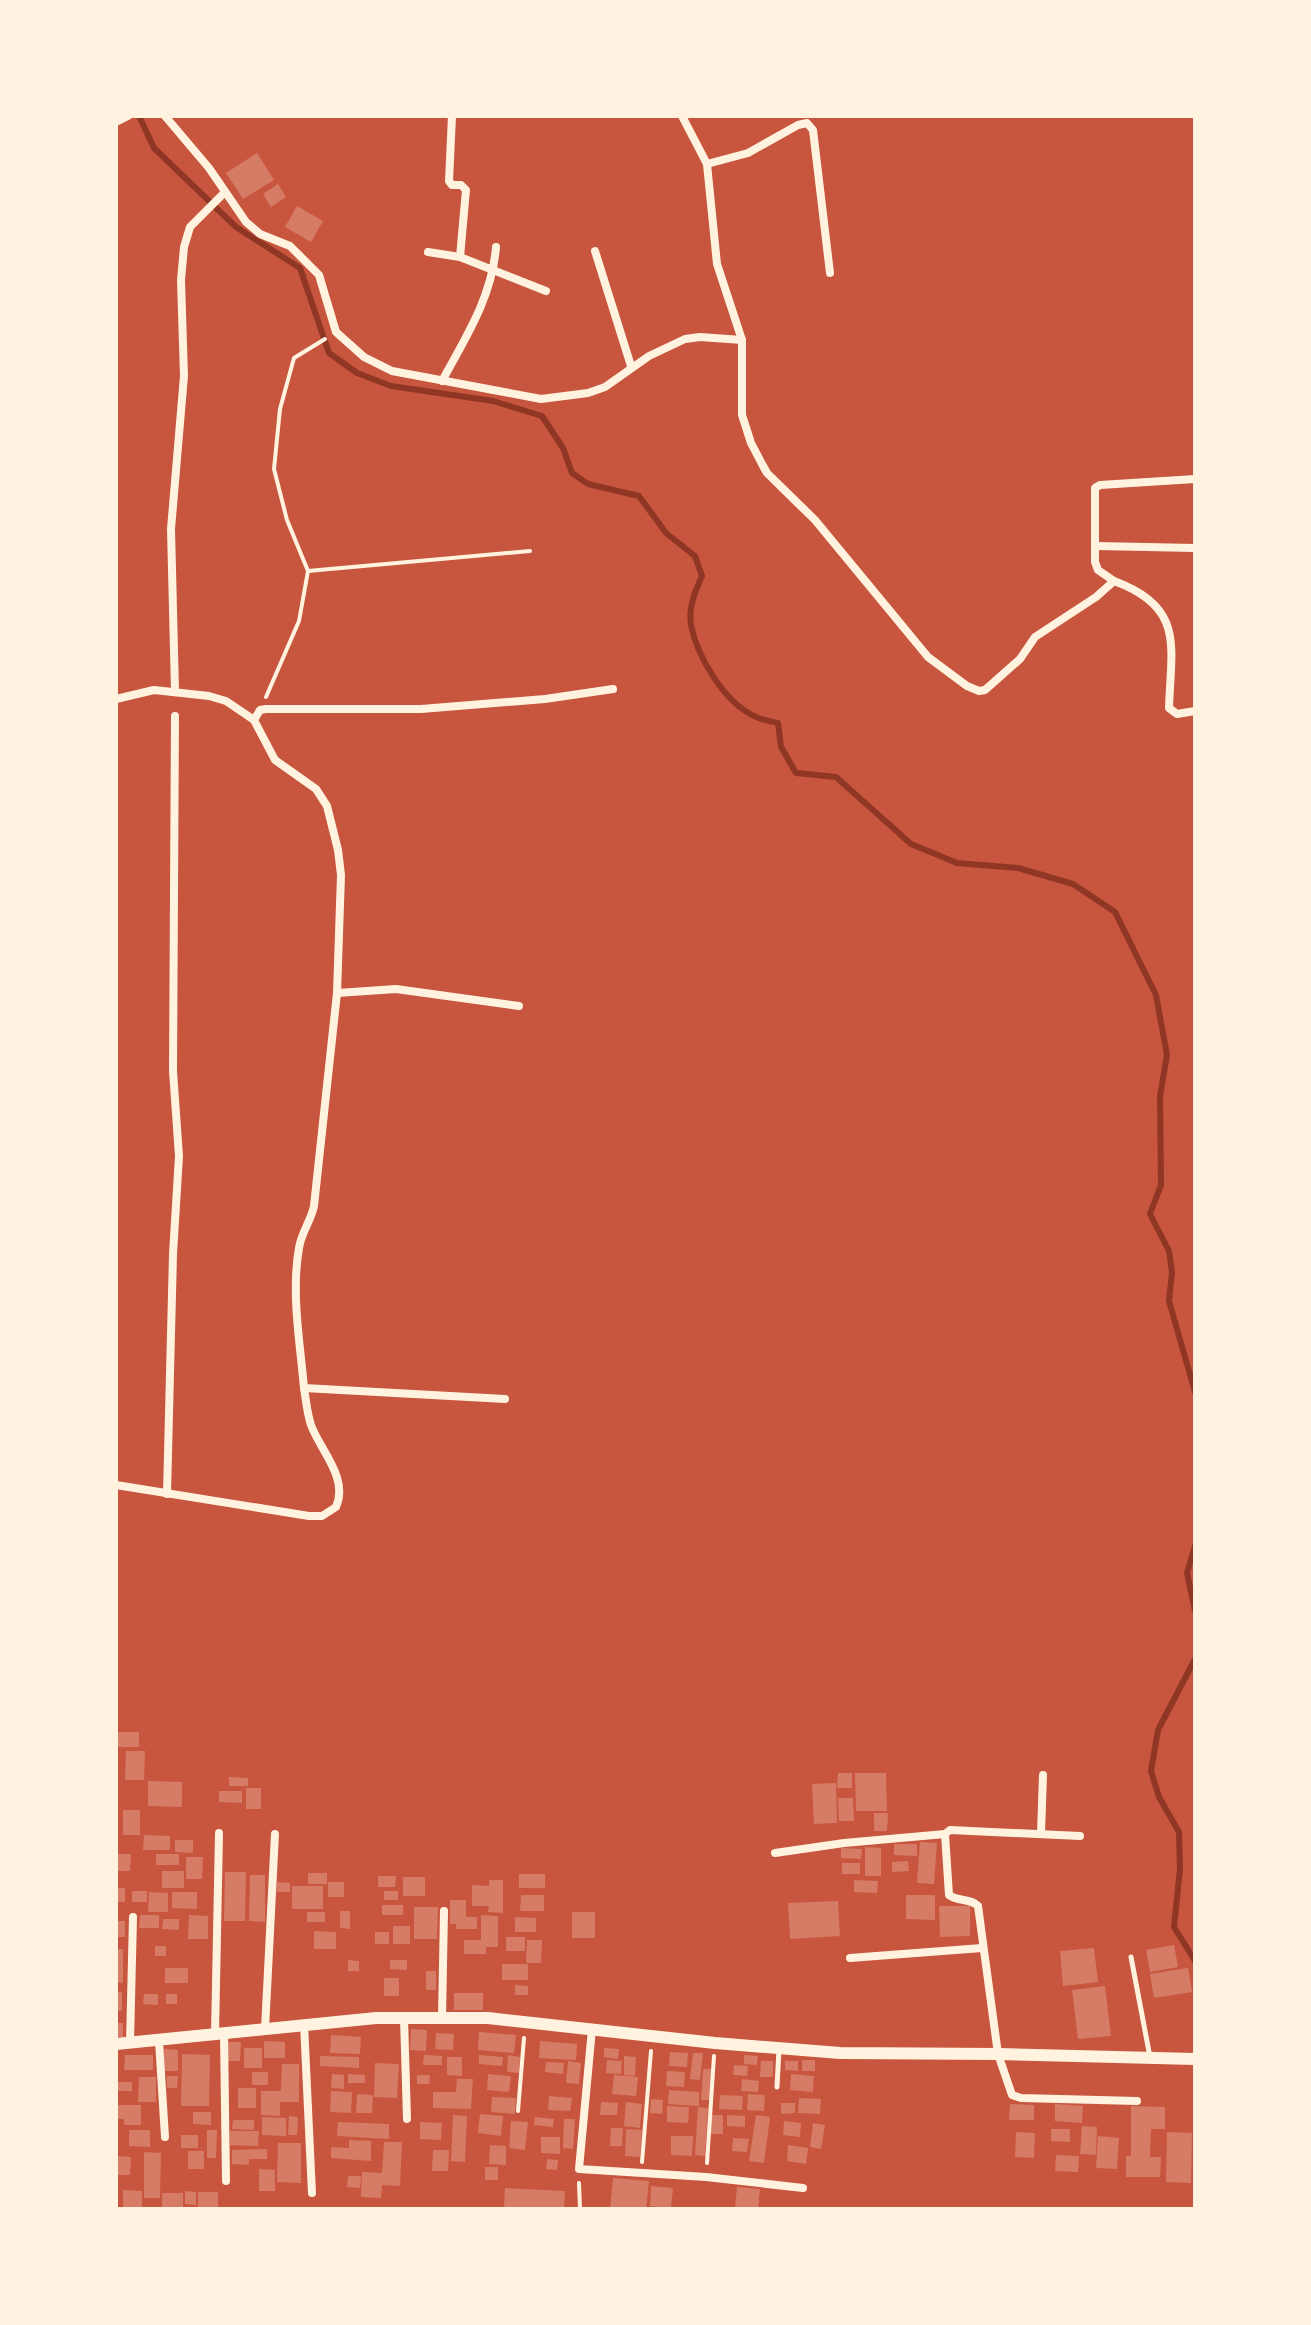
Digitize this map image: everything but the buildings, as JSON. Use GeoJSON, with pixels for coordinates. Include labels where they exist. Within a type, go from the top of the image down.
{"type":"FeatureCollection","features":[{"type":"Feature","properties":{"kind":"street"},"geometry":{"type":"LineString","coordinates":[[116,122],[128,116]]}},
{"type":"Feature","properties":{"kind":"street"},"geometry":{"type":"LineString","coordinates":[[165,116],[209,168],[246,222],[260,234],[290,246],[319,275],[336,332],[364,357],[392,371],[541,399],[588,393],[605,387],[631,366],[685,339],[742,340]]}},
{"type":"Feature","properties":{"kind":"street"},"geometry":{"type":"LineString","coordinates":[[452,116],[449,181],[466,190],[460,257]]}},
{"type":"Feature","properties":{"kind":"street"},"geometry":{"type":"LineString","coordinates":[[682,116],[707,164],[717,264],[742,340],[742,415],[751,443],[767,473],[815,520],[928,657],[967,686],[985,690],[1020,659],[1035,637],[1096,597],[1114,581]]}},
{"type":"Feature","properties":{"kind":"street"},"geometry":{"type":"LineString","coordinates":[[707,164],[748,153],[807,123],[813,130],[830,273]]}},
{"type":"Feature","properties":{"kind":"street"},"geometry":{"type":"LineString","coordinates":[[175,691],[171,529],[184,376],[181,280],[188,231],[225,192]]}},
{"type":"Feature","properties":{"kind":"street"},"geometry":{"type":"LineString","coordinates":[[442,381],[478,315],[494,270],[496,247]]}},
{"type":"Feature","properties":{"kind":"street"},"geometry":{"type":"LineString","coordinates":[[595,251],[631,366]]}},
{"type":"Feature","properties":{"kind":"street"},"geometry":{"type":"LineString","coordinates":[[428,252],[460,257],[546,291]]}},
{"type":"Feature","properties":{"kind":"street"},"geometry":{"type":"LineString","coordinates":[[1195,479],[1097,486],[1095,562],[1098,570],[1114,581],[1142,592],[1162,617],[1171,631],[1173,645],[1169,708],[1177,714],[1195,711]]}},
{"type":"Feature","properties":{"kind":"street"},"geometry":{"type":"LineString","coordinates":[[1096,546],[1195,548]]}},
{"type":"Feature","properties":{"kind":"street"},"geometry":{"type":"LineString","coordinates":[[254,720],[260,710],[421,709],[545,699],[613,689]]}},
{"type":"Feature","properties":{"kind":"street"},"geometry":{"type":"LineString","coordinates":[[116,699],[154,690],[209,696],[226,701],[254,720],[275,760],[316,789],[327,806],[341,875],[337,993],[314,1206],[300,1241],[297,1260],[304,1388],[312,1428],[336,1475],[339,1500],[322,1516],[309,1516],[116,1485]]}},
{"type":"Feature","properties":{"kind":"street"},"geometry":{"type":"LineString","coordinates":[[167,1494],[173,1254],[179,1156],[173,1071],[175,716]]}},
{"type":"Feature","properties":{"kind":"street"},"geometry":{"type":"LineString","coordinates":[[337,993],[396,989],[519,1006]]}},
{"type":"Feature","properties":{"kind":"street"},"geometry":{"type":"LineString","coordinates":[[304,1388],[505,1399]]}},
{"type":"Feature","properties":{"kind":"street"},"geometry":{"type":"LineString","coordinates":[[1041,1833],[1043,1775]]}},
{"type":"Feature","properties":{"kind":"street"},"geometry":{"type":"LineString","coordinates":[[775,1853],[945,1834],[950,1830],[1080,1836]]}},
{"type":"Feature","properties":{"kind":"street"},"geometry":{"type":"LineString","coordinates":[[219,1833],[220,2035],[226,2181]]}},
{"type":"Feature","properties":{"kind":"street"},"geometry":{"type":"LineString","coordinates":[[265,2029],[275,1834]]}},
{"type":"Feature","properties":{"kind":"street"},"geometry":{"type":"LineString","coordinates":[[945,1834],[948,1892],[954,1899],[977,1904],[998,2054],[1012,2095],[1021,2098],[1137,2101]]}},
{"type":"Feature","properties":{"kind":"street"},"geometry":{"type":"LineString","coordinates":[[442,2019],[444,1911]]}},
{"type":"Feature","properties":{"kind":"street"},"geometry":{"type":"LineString","coordinates":[[130,2043],[133,1917]]}},
{"type":"Feature","properties":{"kind":"street"},"geometry":{"type":"LineString","coordinates":[[850,1958],[982,1948]]}},
{"type":"Feature","properties":{"kind":"street"},"geometry":{"type":"LineString","coordinates":[[404,2018],[407,2119]]}},
{"type":"Feature","properties":{"kind":"street"},"geometry":{"type":"LineString","coordinates":[[116,2044],[304,2024],[404,2018],[525,2021],[653,2037],[840,2053],[1195,2059]]}},
{"type":"Feature","properties":{"kind":"street"},"geometry":{"type":"LineString","coordinates":[[304,2024],[312,2193]]}},
{"type":"Feature","properties":{"kind":"street"},"geometry":{"type":"LineString","coordinates":[[592,2029],[579,2169],[706,2177],[803,2188]]}},
{"type":"Feature","properties":{"kind":"street"},"geometry":{"type":"LineString","coordinates":[[159,2041],[165,2137]]}},
{"type":"Feature","properties":{"kind":"lane"},"geometry":{"type":"LineString","coordinates":[[1131,1957],[1150,2058]]}},
{"type":"Feature","properties":{"kind":"lane"},"geometry":{"type":"LineString","coordinates":[[777,2087],[779,2049]]}},
{"type":"Feature","properties":{"kind":"path"},"geometry":{"type":"LineString","coordinates":[[260,710],[299,621],[308,571],[287,520],[274,469],[280,409],[294,358],[327,338]]}},
{"type":"Feature","properties":{"kind":"path"},"geometry":{"type":"LineString","coordinates":[[308,571],[530,551]]}},
{"type":"Feature","properties":{"kind":"path"},"geometry":{"type":"LineString","coordinates":[[518,2111],[525,2021]]}},
{"type":"Feature","properties":{"kind":"path"},"geometry":{"type":"LineString","coordinates":[[642,2172],[653,2037]]}},
{"type":"Feature","properties":{"kind":"path"},"geometry":{"type":"LineString","coordinates":[[706,2177],[715,2043]]}},
{"type":"Feature","properties":{"kind":"path"},"geometry":{"type":"LineString","coordinates":[[579,2169],[580,2209]]}},
{"type":"Feature","properties":{"kind":"waterway"},"geometry":{"type":"LineString","coordinates":[[139,116],[154,148],[236,227],[300,268],[329,353],[357,373],[391,386],[493,401],[542,416],[563,448],[572,473],[588,484],[639,496],[666,533],[695,556],[702,576],[690,618],[694,637],[706,664],[732,700],[760,718],[778,723],[781,747],[796,773],[836,777],[911,844],[957,863],[1018,868],[1073,884],[1115,912],[1156,995],[1167,1055],[1160,1096],[1161,1185],[1150,1214],[1169,1251],[1172,1272],[1169,1301],[1195,1392]]}},
{"type":"Feature","properties":{"kind":"waterway"},"geometry":{"type":"LineString","coordinates":[[1195,1546],[1187,1573],[1195,1611]]}},
{"type":"Feature","properties":{"kind":"waterway"},"geometry":{"type":"LineString","coordinates":[[1195,1659],[1158,1730],[1151,1771],[1159,1797],[1179,1832],[1180,1869],[1174,1927],[1195,1961]]}}]}
